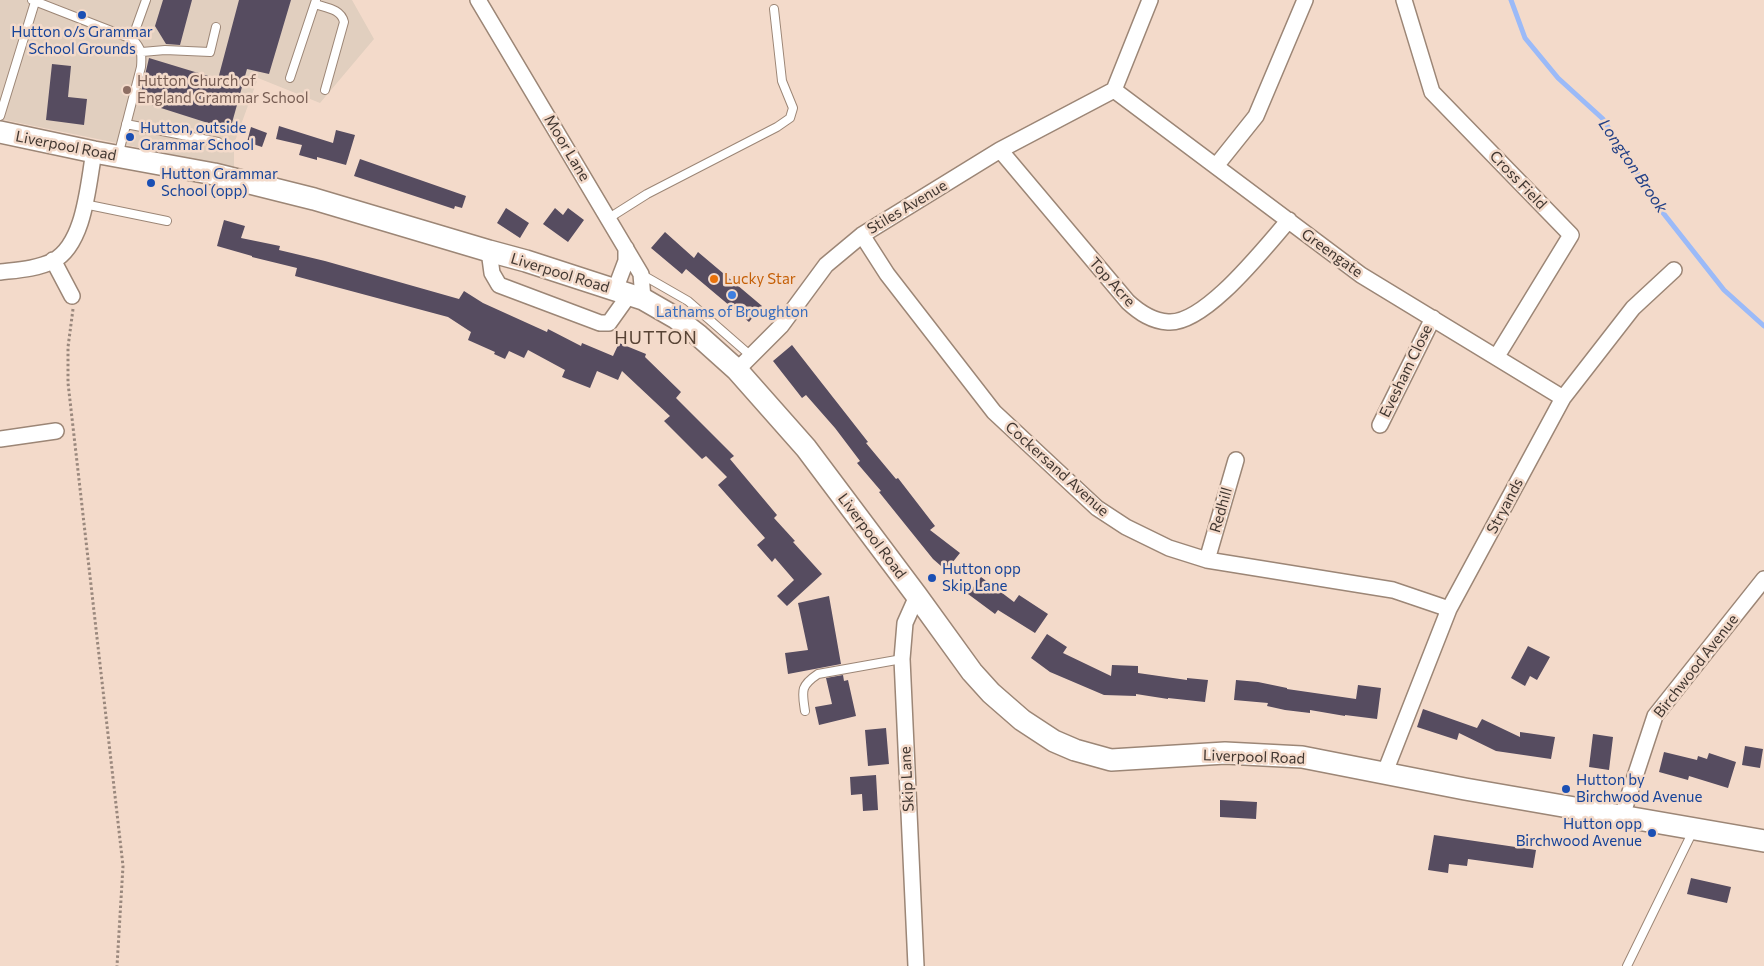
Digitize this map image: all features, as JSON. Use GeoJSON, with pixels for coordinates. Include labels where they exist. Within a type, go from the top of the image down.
{"type":"FeatureCollection","features":[{"type":"Feature","properties":{"kind":"street","name":"Moor Lane"},"geometry":{"type":"LineString","coordinates":[[478,0],[641,274],[629,295]]}},
{"type":"Feature","properties":{"kind":"street"},"geometry":{"type":"LineString","coordinates":[[1114,90],[1150,0]]}},
{"type":"Feature","properties":{"kind":"street"},"geometry":{"type":"LineString","coordinates":[[1216,166],[1256,116],[1305,0]]}},
{"type":"Feature","properties":{"kind":"street","name":"Cross Field"},"geometry":{"type":"LineString","coordinates":[[1404,0],[1432,92],[1571,235],[1497,356]]}},
{"type":"Feature","properties":{"kind":"street","name":"Stiles Avenue"},"geometry":{"type":"LineString","coordinates":[[744,363],[781,326],[826,265],[862,235],[1000,150],[1114,90]]}},
{"type":"Feature","properties":{"kind":"street","name":"Greengate"},"geometry":{"type":"LineString","coordinates":[[1114,90],[1361,275],[1497,356],[1563,398]]}},
{"type":"Feature","properties":{"kind":"street","name":"Liverpool Road"},"geometry":{"type":"LineString","coordinates":[[0,132],[94,152],[214,174],[314,199],[489,252],[526,261],[629,295],[676,318],[698,335],[744,363],[972,672],[991,693],[1022,720],[1054,741],[1075,750],[1111,760],[1225,753],[1302,757],[1465,789],[1764,841]]}},
{"type":"Feature","properties":{"kind":"street","name":"Top Acre"},"geometry":{"type":"LineString","coordinates":[[1000,150],[1128,302],[1144,316],[1169,322],[1189,319],[1225,291],[1289,220]]}},
{"type":"Feature","properties":{"kind":"street"},"geometry":{"type":"LineString","coordinates":[[0,272],[32,267],[53,260],[70,247],[79,230],[94,152]]}},
{"type":"Feature","properties":{"kind":"street","name":"Cockersand Avenue"},"geometry":{"type":"LineString","coordinates":[[862,235],[887,274],[994,412],[1104,512],[1126,527],[1169,548],[1207,560],[1393,590],[1449,609]]}},
{"type":"Feature","properties":{"kind":"street"},"geometry":{"type":"LineString","coordinates":[[489,252],[492,273],[499,285],[600,323],[609,323],[629,295],[626,248]]}},
{"type":"Feature","properties":{"kind":"street"},"geometry":{"type":"LineString","coordinates":[[53,260],[72,296]]}},
{"type":"Feature","properties":{"kind":"street","name":"Stryands"},"geometry":{"type":"LineString","coordinates":[[1385,772],[1449,609],[1563,398],[1633,308],[1674,270]]}},
{"type":"Feature","properties":{"kind":"street","name":"Evesham Close"},"geometry":{"type":"LineString","coordinates":[[1380,425],[1433,318]]}},
{"type":"Feature","properties":{"kind":"street"},"geometry":{"type":"LineString","coordinates":[[0,439],[56,431]]}},
{"type":"Feature","properties":{"kind":"street","name":"Redhill"},"geometry":{"type":"LineString","coordinates":[[1207,560],[1236,460]]}},
{"type":"Feature","properties":{"kind":"street","name":"Birchwood Avenue"},"geometry":{"type":"LineString","coordinates":[[1622,816],[1655,716],[1764,579]]}},
{"type":"Feature","properties":{"kind":"street","name":"Skip Lane"},"geometry":{"type":"LineString","coordinates":[[916,966],[902,659],[904,623],[917,596]]}},
{"type":"Feature","properties":{"kind":"lane"},"geometry":{"type":"LineString","coordinates":[[132,39],[146,0]]}},
{"type":"Feature","properties":{"kind":"lane"},"geometry":{"type":"LineString","coordinates":[[0,116],[34,1],[132,39],[138,44],[142,52],[141,67],[118,156]]}},
{"type":"Feature","properties":{"kind":"lane"},"geometry":{"type":"LineString","coordinates":[[290,78],[315,2],[337,11],[343,16],[344,22],[325,90]]}},
{"type":"Feature","properties":{"kind":"lane"},"geometry":{"type":"LineString","coordinates":[[609,218],[648,194],[777,127],[790,118],[793,108],[782,81],[774,9]]}},
{"type":"Feature","properties":{"kind":"lane"},"geometry":{"type":"LineString","coordinates":[[142,52],[166,50],[210,52],[216,27]]}},
{"type":"Feature","properties":{"kind":"lane"},"geometry":{"type":"LineString","coordinates":[[126,124],[218,142]]}},
{"type":"Feature","properties":{"kind":"lane"},"geometry":{"type":"LineString","coordinates":[[84,204],[167,221]]}},
{"type":"Feature","properties":{"kind":"lane"},"geometry":{"type":"LineString","coordinates":[[641,274],[688,301],[744,363]]}},
{"type":"Feature","properties":{"kind":"lane"},"geometry":{"type":"LineString","coordinates":[[806,711],[802,690],[808,681],[818,674],[902,659]]}},
{"type":"Feature","properties":{"kind":"lane"},"geometry":{"type":"LineString","coordinates":[[1627,966],[1694,830]]}},
{"type":"Feature","properties":{"kind":"path"},"geometry":{"type":"LineString","coordinates":[[72,296],[73,313],[68,347],[68,383],[123,866],[117,966]]}},
{"type":"Feature","properties":{"kind":"shaded area","name":"Hutton Church of England Grammar School"},"geometry":{"type":"Polygon","coordinates":[[[0,0],[352,0],[374,39],[320,103],[258,78],[234,144],[234,167],[0,119],[0,0]]]}},
{"type":"Feature","properties":{"kind":"building"},"geometry":{"type":"Polygon","coordinates":[[[163,0],[192,0],[180,45],[166,44],[155,26],[163,0]]]}},
{"type":"Feature","properties":{"kind":"building"},"geometry":{"type":"Polygon","coordinates":[[[239,0],[291,0],[269,74],[247,69],[230,130],[139,101],[149,58],[218,79],[239,0]]]}},
{"type":"Feature","properties":{"kind":"building"},"geometry":{"type":"Polygon","coordinates":[[[52,64],[71,66],[68,97],[87,99],[84,125],[46,120],[52,64]]]}},
{"type":"Feature","properties":{"kind":"building"},"geometry":{"type":"Polygon","coordinates":[[[279,126],[333,143],[336,130],[355,135],[346,165],[317,157],[317,160],[299,155],[302,145],[276,139],[279,126]]]}},
{"type":"Feature","properties":{"kind":"building"},"geometry":{"type":"Polygon","coordinates":[[[251,127],[267,133],[262,147],[247,142],[251,127]]]}},
{"type":"Feature","properties":{"kind":"building"},"geometry":{"type":"Polygon","coordinates":[[[360,159],[466,196],[462,208],[455,206],[454,209],[354,176],[360,159]]]}},
{"type":"Feature","properties":{"kind":"building"},"geometry":{"type":"Polygon","coordinates":[[[506,208],[529,223],[520,238],[497,223],[506,208]]]}},
{"type":"Feature","properties":{"kind":"building"},"geometry":{"type":"Polygon","coordinates":[[[555,208],[563,215],[568,208],[584,220],[568,242],[543,224],[555,208]]]}},
{"type":"Feature","properties":{"kind":"building"},"geometry":{"type":"Polygon","coordinates":[[[224,220],[245,226],[241,238],[280,246],[279,250],[459,299],[464,291],[483,303],[547,332],[548,329],[581,346],[582,343],[613,356],[619,343],[646,354],[645,357],[681,392],[676,398],[734,456],[730,459],[777,515],[774,518],[822,574],[787,606],[777,596],[794,580],[775,558],[772,562],[757,545],[765,538],[718,485],[727,477],[706,456],[702,459],[664,421],[670,416],[622,371],[618,380],[597,371],[590,388],[562,377],[565,370],[528,350],[524,358],[509,351],[505,359],[494,354],[495,352],[468,340],[471,332],[448,317],[295,276],[297,268],[217,246],[224,220]]]}},
{"type":"Feature","properties":{"kind":"building"},"geometry":{"type":"Polygon","coordinates":[[[665,232],[694,258],[698,252],[762,306],[749,322],[686,269],[682,274],[651,248],[665,232]]]}},
{"type":"Feature","properties":{"kind":"building"},"geometry":{"type":"Polygon","coordinates":[[[792,345],[868,442],[866,443],[896,479],[898,478],[935,526],[930,530],[960,553],[948,568],[943,563],[941,566],[933,559],[857,463],[860,461],[835,428],[806,395],[802,398],[773,361],[792,345]]]}},
{"type":"Feature","properties":{"kind":"building"},"geometry":{"type":"Polygon","coordinates":[[[981,577],[1014,602],[1019,595],[1048,614],[1035,633],[998,610],[995,614],[968,594],[981,577]]]}},
{"type":"Feature","properties":{"kind":"building"},"geometry":{"type":"Polygon","coordinates":[[[829,596],[841,664],[788,674],[785,653],[808,650],[798,603],[829,596]]]}},
{"type":"Feature","properties":{"kind":"building"},"geometry":{"type":"Polygon","coordinates":[[[1047,634],[1067,647],[1063,653],[1111,676],[1112,665],[1138,666],[1138,673],[1187,680],[1187,678],[1208,680],[1205,702],[1136,694],[1136,696],[1104,695],[1050,672],[1031,658],[1047,634]]]}},
{"type":"Feature","properties":{"kind":"building"},"geometry":{"type":"Polygon","coordinates":[[[1528,646],[1550,657],[1537,680],[1530,676],[1525,686],[1511,678],[1528,646]]]}},
{"type":"Feature","properties":{"kind":"building"},"geometry":{"type":"Polygon","coordinates":[[[843,675],[844,681],[848,680],[856,716],[819,725],[815,707],[832,704],[826,678],[843,675]]]}},
{"type":"Feature","properties":{"kind":"building"},"geometry":{"type":"Polygon","coordinates":[[[1236,680],[1356,699],[1358,685],[1381,688],[1377,719],[1310,710],[1310,713],[1285,710],[1267,706],[1268,703],[1234,700],[1236,680]]]}},
{"type":"Feature","properties":{"kind":"building"},"geometry":{"type":"Polygon","coordinates":[[[1423,709],[1477,728],[1482,719],[1520,737],[1520,732],[1555,737],[1551,759],[1496,751],[1459,733],[1457,740],[1417,727],[1423,709]]]}},
{"type":"Feature","properties":{"kind":"building"},"geometry":{"type":"Polygon","coordinates":[[[886,728],[889,764],[868,766],[865,730],[886,728]]]}},
{"type":"Feature","properties":{"kind":"building"},"geometry":{"type":"Polygon","coordinates":[[[1593,734],[1613,737],[1609,770],[1589,767],[1593,734]]]}},
{"type":"Feature","properties":{"kind":"building"},"geometry":{"type":"Polygon","coordinates":[[[1745,746],[1763,749],[1760,768],[1742,765],[1745,746]]]}},
{"type":"Feature","properties":{"kind":"building"},"geometry":{"type":"Polygon","coordinates":[[[1664,752],[1697,760],[1698,756],[1707,759],[1709,753],[1736,762],[1728,788],[1689,776],[1688,780],[1659,772],[1664,752]]]}},
{"type":"Feature","properties":{"kind":"building"},"geometry":{"type":"Polygon","coordinates":[[[876,775],[878,810],[863,811],[862,794],[851,795],[850,777],[876,775]]]}},
{"type":"Feature","properties":{"kind":"building"},"geometry":{"type":"Polygon","coordinates":[[[1220,800],[1257,802],[1256,819],[1220,817],[1220,800]]]}},
{"type":"Feature","properties":{"kind":"building"},"geometry":{"type":"Polygon","coordinates":[[[1434,835],[1536,850],[1533,868],[1468,859],[1467,866],[1449,864],[1448,873],[1428,870],[1434,835]]]}},
{"type":"Feature","properties":{"kind":"building"},"geometry":{"type":"Polygon","coordinates":[[[1691,878],[1731,887],[1727,903],[1687,894],[1691,878]]]}},
{"type":"Feature","properties":{"kind":"waterway","name":"Longton Brook"},"geometry":{"type":"LineString","coordinates":[[1511,0],[1525,38],[1558,78],[1603,119],[1660,209],[1724,290],[1764,326]]}},
{"type":"Feature","properties":{"kind":"place","name":"Hutton o/s Grammar School Grounds"},"geometry":{"type":"Point","coordinates":[82,15]}},
{"type":"Feature","properties":{"kind":"place","name":"Hutton Church of England Grammar School"},"geometry":{"type":"Point","coordinates":[127,90]}},
{"type":"Feature","properties":{"kind":"place","name":"Hutton, outside Grammar School"},"geometry":{"type":"Point","coordinates":[130,137]}},
{"type":"Feature","properties":{"kind":"place","name":"Hutton Grammar School (opp)"},"geometry":{"type":"Point","coordinates":[151,183]}},
{"type":"Feature","properties":{"kind":"place","name":"Lucky Star"},"geometry":{"type":"Point","coordinates":[714,279]}},
{"type":"Feature","properties":{"kind":"place","name":"Lathams of Broughton"},"geometry":{"type":"Point","coordinates":[732,295]}},
{"type":"Feature","properties":{"kind":"place","name":"Hutton opp Skip Lane"},"geometry":{"type":"Point","coordinates":[932,578]}},
{"type":"Feature","properties":{"kind":"place","name":"Hutton by Birchwood Avenue"},"geometry":{"type":"Point","coordinates":[1566,789]}},
{"type":"Feature","properties":{"kind":"place","name":"Hutton opp Birchwood Avenue"},"geometry":{"type":"Point","coordinates":[1652,833]}},
{"type":"Feature","properties":{"kind":"district","name":"HUTTON"},"geometry":{"type":"Point","coordinates":[656,338]}}]}
